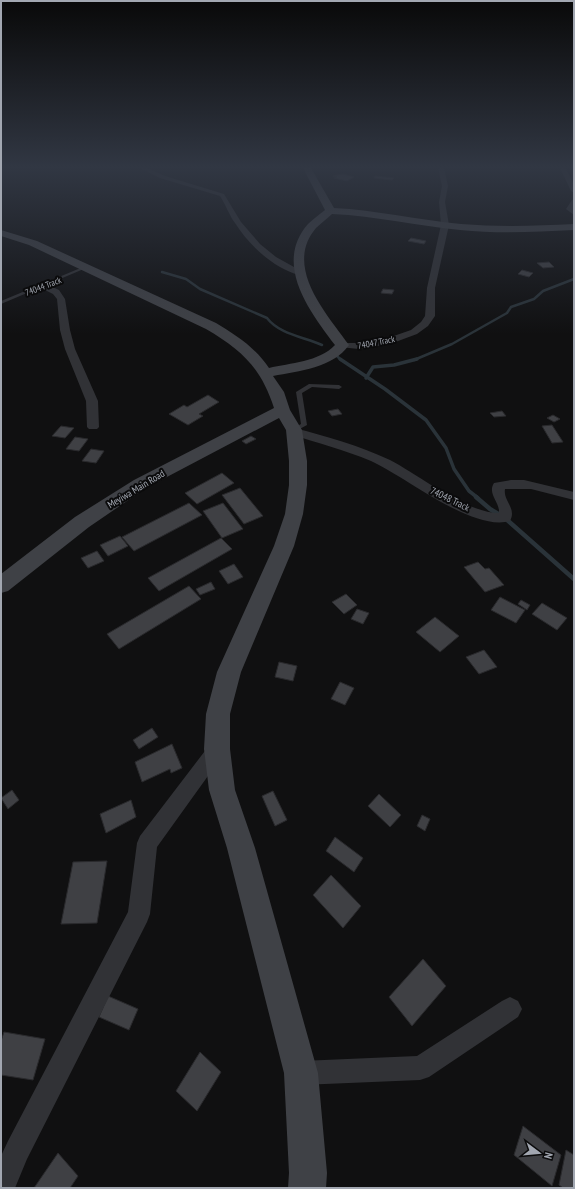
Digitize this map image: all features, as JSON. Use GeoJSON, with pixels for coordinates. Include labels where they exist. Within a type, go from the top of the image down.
{"type":"FeatureCollection","features":[{"type":"Feature","properties":{"kind":"street"},"geometry":{"type":"LineString","coordinates":[[239,223],[255,242],[287,268],[299,272]]}},
{"type":"Feature","properties":{"kind":"street"},"geometry":{"type":"LineString","coordinates":[[265,373],[310,363],[336,351],[327,326],[304,287],[299,272],[299,250],[306,235],[317,223]]}},
{"type":"Feature","properties":{"kind":"street"},"geometry":{"type":"LineString","coordinates":[[435,223],[498,229],[574,227]]}},
{"type":"Feature","properties":{"kind":"street","name":"74047 Track"},"geometry":{"type":"LineString","coordinates":[[336,351],[387,342],[414,332],[425,324],[430,316],[431,288],[445,225]]}},
{"type":"Feature","properties":{"kind":"street"},"geometry":{"type":"LineString","coordinates":[[1,233],[33,243],[211,326],[245,348],[256,359],[265,373],[276,392],[282,410],[294,431],[298,461],[298,485],[294,514],[284,546],[229,672],[218,714],[217,750],[222,790],[242,848],[301,1073],[308,1173],[307,1188]]}},
{"type":"Feature","properties":{"kind":"street"},"geometry":{"type":"LineString","coordinates":[[44,286],[56,292],[61,299],[65,330],[70,349],[92,402],[93,427]]}},
{"type":"Feature","properties":{"kind":"street","name":"Meyiwa Main Road"},"geometry":{"type":"LineString","coordinates":[[1,585],[82,522],[140,484],[282,410]]}},
{"type":"Feature","properties":{"kind":"street","name":"74048 Track"},"geometry":{"type":"LineString","coordinates":[[294,431],[387,464],[407,477],[463,506],[493,518],[505,518],[506,510],[498,492],[499,486],[508,483],[543,487],[569,496],[574,496]]}},
{"type":"Feature","properties":{"kind":"street"},"geometry":{"type":"LineString","coordinates":[[1,1188],[17,1150],[139,914],[147,843],[217,750]]}},
{"type":"Feature","properties":{"kind":"street"},"geometry":{"type":"LineString","coordinates":[[301,1073],[420,1068],[510,1009]]}},
{"type":"Feature","properties":{"kind":"lane","name":"74044 Track"},"geometry":{"type":"LineString","coordinates":[[1,303],[84,268]]}},
{"type":"Feature","properties":{"kind":"lane"},"geometry":{"type":"LineString","coordinates":[[294,431],[304,425],[305,416],[299,400],[299,392],[311,385],[339,387]]}},
{"type":"Feature","properties":{"kind":"building"},"geometry":{"type":"Polygon","coordinates":[[[411,238],[426,241],[424,244],[408,241],[411,238]]]}},
{"type":"Feature","properties":{"kind":"building"},"geometry":{"type":"Polygon","coordinates":[[[549,262],[554,267],[543,268],[537,263],[549,262]]]}},
{"type":"Feature","properties":{"kind":"building"},"geometry":{"type":"Polygon","coordinates":[[[522,270],[533,273],[529,277],[518,274],[522,270]]]}},
{"type":"Feature","properties":{"kind":"building"},"geometry":{"type":"Polygon","coordinates":[[[383,289],[394,290],[392,294],[381,293],[383,289]]]}},
{"type":"Feature","properties":{"kind":"building"},"geometry":{"type":"Polygon","coordinates":[[[208,395],[219,402],[199,414],[203,416],[188,425],[169,414],[184,405],[187,407],[208,395]]]}},
{"type":"Feature","properties":{"kind":"building"},"geometry":{"type":"Polygon","coordinates":[[[338,409],[342,414],[332,416],[328,411],[338,409]]]}},
{"type":"Feature","properties":{"kind":"building"},"geometry":{"type":"Polygon","coordinates":[[[502,411],[506,416],[494,417],[490,413],[502,411]]]}},
{"type":"Feature","properties":{"kind":"building"},"geometry":{"type":"Polygon","coordinates":[[[553,415],[560,419],[554,422],[547,418],[553,415]]]}},
{"type":"Feature","properties":{"kind":"building"},"geometry":{"type":"Polygon","coordinates":[[[552,425],[563,442],[552,443],[542,426],[552,425]]]}},
{"type":"Feature","properties":{"kind":"building"},"geometry":{"type":"Polygon","coordinates":[[[61,426],[74,428],[65,438],[52,436],[61,426]]]}},
{"type":"Feature","properties":{"kind":"building"},"geometry":{"type":"Polygon","coordinates":[[[251,436],[256,439],[246,444],[242,441],[251,436]]]}},
{"type":"Feature","properties":{"kind":"building"},"geometry":{"type":"Polygon","coordinates":[[[75,437],[88,439],[79,451],[66,449],[75,437]]]}},
{"type":"Feature","properties":{"kind":"building"},"geometry":{"type":"Polygon","coordinates":[[[91,449],[104,451],[96,463],[82,461],[91,449]]]}},
{"type":"Feature","properties":{"kind":"building"},"geometry":{"type":"Polygon","coordinates":[[[222,473],[234,483],[197,504],[185,493],[222,473]]]}},
{"type":"Feature","properties":{"kind":"building"},"geometry":{"type":"Polygon","coordinates":[[[240,488],[263,516],[244,524],[222,495],[240,488]]]}},
{"type":"Feature","properties":{"kind":"building"},"geometry":{"type":"Polygon","coordinates":[[[189,503],[202,515],[134,551],[122,537],[189,503]]]}},
{"type":"Feature","properties":{"kind":"building"},"geometry":{"type":"Polygon","coordinates":[[[223,503],[243,529],[222,538],[203,511],[223,503]]]}},
{"type":"Feature","properties":{"kind":"building"},"geometry":{"type":"Polygon","coordinates":[[[120,536],[128,546],[108,556],[100,545],[120,536]]]}},
{"type":"Feature","properties":{"kind":"building"},"geometry":{"type":"Polygon","coordinates":[[[221,538],[232,549],[159,591],[148,578],[221,538]]]}},
{"type":"Feature","properties":{"kind":"building"},"geometry":{"type":"Polygon","coordinates":[[[97,551],[104,561],[88,568],[81,558],[97,551]]]}},
{"type":"Feature","properties":{"kind":"building"},"geometry":{"type":"Polygon","coordinates":[[[478,562],[485,569],[489,568],[504,585],[485,592],[464,567],[478,562]]]}},
{"type":"Feature","properties":{"kind":"building"},"geometry":{"type":"Polygon","coordinates":[[[234,564],[243,577],[228,584],[219,571],[234,564]]]}},
{"type":"Feature","properties":{"kind":"building"},"geometry":{"type":"Polygon","coordinates":[[[211,582],[215,589],[200,595],[196,589],[211,582]]]}},
{"type":"Feature","properties":{"kind":"building"},"geometry":{"type":"Polygon","coordinates":[[[189,586],[201,599],[119,649],[107,634],[189,586]]]}},
{"type":"Feature","properties":{"kind":"building"},"geometry":{"type":"Polygon","coordinates":[[[346,594],[357,605],[344,614],[332,602],[346,594]]]}},
{"type":"Feature","properties":{"kind":"building"},"geometry":{"type":"Polygon","coordinates":[[[500,597],[525,610],[516,623],[491,610],[500,597]]]}},
{"type":"Feature","properties":{"kind":"building"},"geometry":{"type":"Polygon","coordinates":[[[521,600],[530,605],[527,610],[518,604],[521,600]]]}},
{"type":"Feature","properties":{"kind":"building"},"geometry":{"type":"Polygon","coordinates":[[[542,603],[567,618],[557,630],[532,614],[542,603]]]}},
{"type":"Feature","properties":{"kind":"building"},"geometry":{"type":"Polygon","coordinates":[[[357,609],[369,613],[363,624],[351,619],[357,609]]]}},
{"type":"Feature","properties":{"kind":"building"},"geometry":{"type":"Polygon","coordinates":[[[435,617],[459,636],[440,652],[416,632],[435,617]]]}},
{"type":"Feature","properties":{"kind":"building"},"geometry":{"type":"Polygon","coordinates":[[[484,650],[497,667],[479,674],[466,657],[484,650]]]}},
{"type":"Feature","properties":{"kind":"building"},"geometry":{"type":"Polygon","coordinates":[[[279,662],[297,666],[293,681],[275,677],[279,662]]]}},
{"type":"Feature","properties":{"kind":"building"},"geometry":{"type":"Polygon","coordinates":[[[340,682],[354,688],[345,705],[331,699],[340,682]]]}},
{"type":"Feature","properties":{"kind":"building"},"geometry":{"type":"Polygon","coordinates":[[[152,728],[158,737],[139,749],[133,740],[152,728]]]}},
{"type":"Feature","properties":{"kind":"building"},"geometry":{"type":"Polygon","coordinates":[[[172,744],[182,768],[171,773],[170,769],[142,782],[135,762],[172,744]]]}},
{"type":"Feature","properties":{"kind":"building"},"geometry":{"type":"Polygon","coordinates":[[[12,790],[19,800],[8,809],[1,798],[12,790]]]}},
{"type":"Feature","properties":{"kind":"building"},"geometry":{"type":"Polygon","coordinates":[[[273,791],[287,820],[275,826],[262,796],[273,791]]]}},
{"type":"Feature","properties":{"kind":"building"},"geometry":{"type":"Polygon","coordinates":[[[379,794],[401,815],[390,827],[368,806],[379,794]]]}},
{"type":"Feature","properties":{"kind":"building"},"geometry":{"type":"Polygon","coordinates":[[[131,800],[136,817],[106,833],[100,814],[131,800]]]}},
{"type":"Feature","properties":{"kind":"building"},"geometry":{"type":"Polygon","coordinates":[[[422,815],[430,819],[425,831],[417,826],[422,815]]]}},
{"type":"Feature","properties":{"kind":"building"},"geometry":{"type":"Polygon","coordinates":[[[335,837],[363,858],[354,872],[326,851],[335,837]]]}},
{"type":"Feature","properties":{"kind":"building"},"geometry":{"type":"Polygon","coordinates":[[[107,861],[97,923],[61,924],[73,862],[107,861]]]}},
{"type":"Feature","properties":{"kind":"building"},"geometry":{"type":"Polygon","coordinates":[[[331,875],[361,906],[343,928],[313,895],[331,875]]]}},
{"type":"Feature","properties":{"kind":"building"},"geometry":{"type":"Polygon","coordinates":[[[423,959],[446,986],[412,1026],[389,997],[423,959]]]}},
{"type":"Feature","properties":{"kind":"building"},"geometry":{"type":"Polygon","coordinates":[[[108,996],[138,1009],[129,1030],[99,1017],[108,996]]]}},
{"type":"Feature","properties":{"kind":"building"},"geometry":{"type":"Polygon","coordinates":[[[4,1032],[45,1039],[33,1080],[1,1075],[1,1041],[4,1032]]]}},
{"type":"Feature","properties":{"kind":"building"},"geometry":{"type":"Polygon","coordinates":[[[200,1052],[221,1072],[197,1111],[176,1091],[200,1052]]]}},
{"type":"Feature","properties":{"kind":"building"},"geometry":{"type":"Polygon","coordinates":[[[523,1126],[561,1155],[552,1186],[514,1155],[523,1126]]]}},
{"type":"Feature","properties":{"kind":"building"},"geometry":{"type":"Polygon","coordinates":[[[566,1150],[574,1155],[574,1188],[563,1188],[559,1185],[566,1150]]]}},
{"type":"Feature","properties":{"kind":"building"},"geometry":{"type":"Polygon","coordinates":[[[58,1153],[78,1176],[70,1188],[34,1188],[58,1153]]]}},
{"type":"Feature","properties":{"kind":"waterway"},"geometry":{"type":"LineString","coordinates":[[162,272],[186,279],[200,289],[267,318],[278,328],[322,345]]}},
{"type":"Feature","properties":{"kind":"waterway"},"geometry":{"type":"LineString","coordinates":[[415,359],[452,344],[507,313],[511,307],[534,299],[543,291],[574,279]]}},
{"type":"Feature","properties":{"kind":"waterway"},"geometry":{"type":"LineString","coordinates":[[337,356],[340,359]]}},
{"type":"Feature","properties":{"kind":"waterway"},"geometry":{"type":"LineString","coordinates":[[340,359],[367,377]]}},
{"type":"Feature","properties":{"kind":"waterway"},"geometry":{"type":"LineString","coordinates":[[367,377],[373,367],[394,365],[415,359]]}},
{"type":"Feature","properties":{"kind":"waterway"},"geometry":{"type":"LineString","coordinates":[[367,377],[426,420],[446,448],[454,469],[469,491],[478,498]]}},
{"type":"Feature","properties":{"kind":"waterway"},"geometry":{"type":"LineString","coordinates":[[476,497],[490,509],[505,518],[574,579]]}}]}
